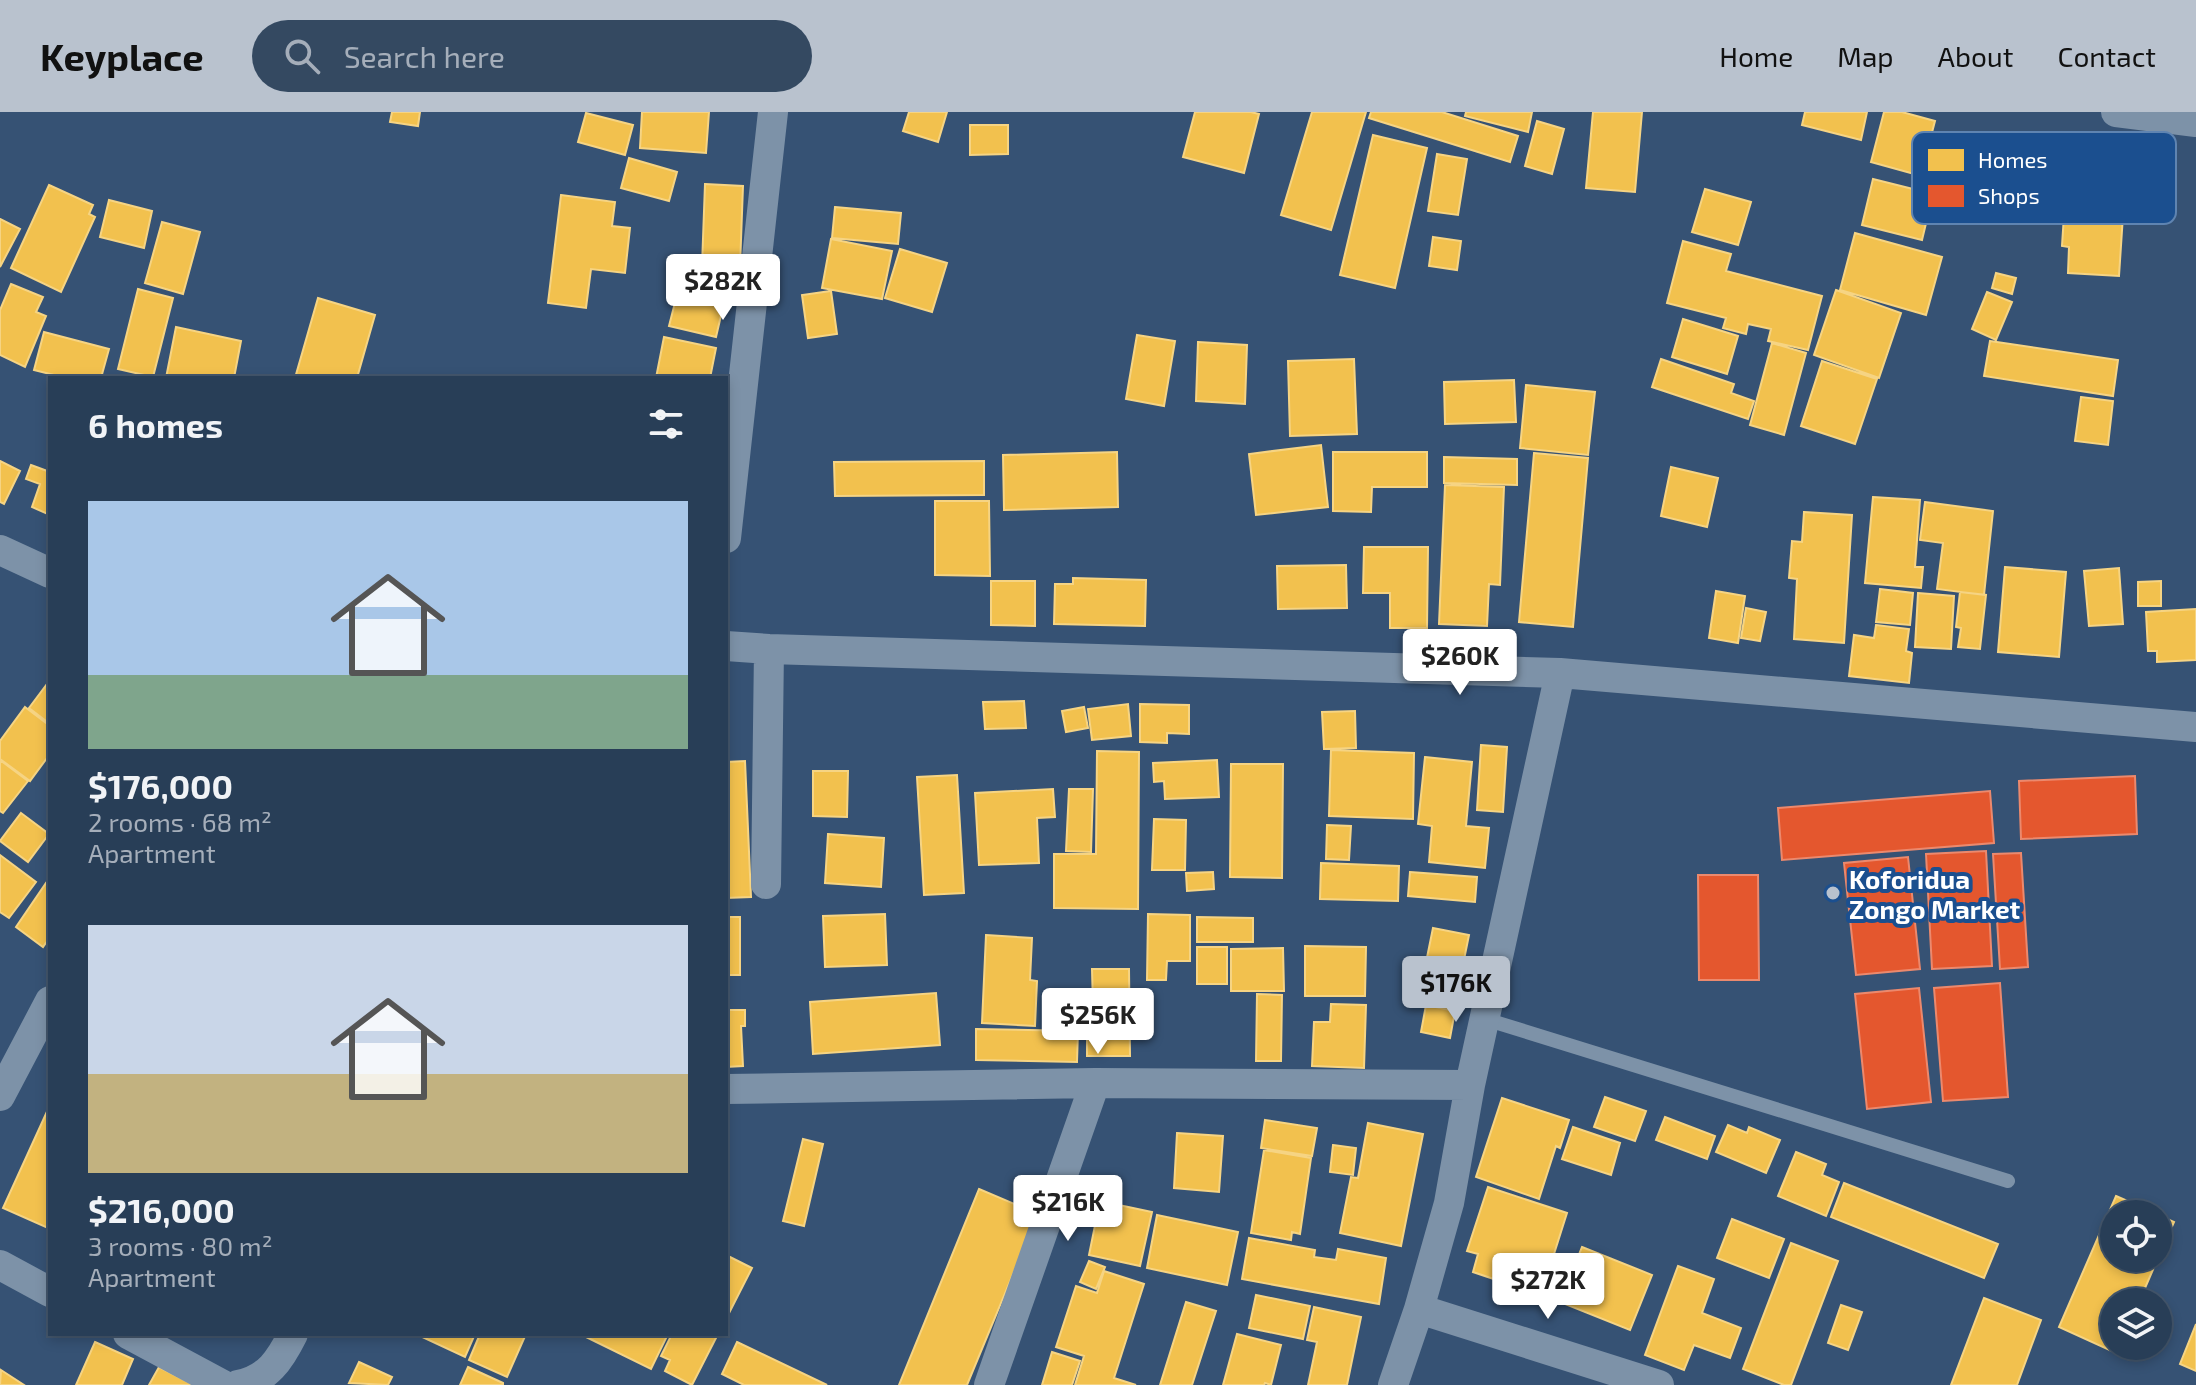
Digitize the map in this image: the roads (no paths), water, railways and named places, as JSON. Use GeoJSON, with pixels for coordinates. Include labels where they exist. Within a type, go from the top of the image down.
{"type":"FeatureCollection","features":[{"type":"Feature","properties":{"kind":"street"},"geometry":{"type":"LineString","coordinates":[[728,520],[773,112]]}},
{"type":"Feature","properties":{"kind":"street"},"geometry":{"type":"LineString","coordinates":[[2116,112],[2196,122]]}},
{"type":"Feature","properties":{"kind":"street"},"geometry":{"type":"LineString","coordinates":[[0,550],[48,572]]}},
{"type":"Feature","properties":{"kind":"street"},"geometry":{"type":"LineString","coordinates":[[728,646],[1560,673],[2196,727]]}},
{"type":"Feature","properties":{"kind":"street"},"geometry":{"type":"LineString","coordinates":[[766,884],[769,649]]}},
{"type":"Feature","properties":{"kind":"street"},"geometry":{"type":"LineString","coordinates":[[1393,1385],[1419,1309],[1449,1203],[1470,1085],[1560,673]]}},
{"type":"Feature","properties":{"kind":"street"},"geometry":{"type":"LineString","coordinates":[[0,1096],[48,1005]]}},
{"type":"Feature","properties":{"kind":"street"},"geometry":{"type":"LineString","coordinates":[[728,1089],[1095,1083],[1470,1085]]}},
{"type":"Feature","properties":{"kind":"street"},"geometry":{"type":"LineString","coordinates":[[989,1385],[1095,1083]]}},
{"type":"Feature","properties":{"kind":"street"},"geometry":{"type":"LineString","coordinates":[[0,1265],[48,1291]]}},
{"type":"Feature","properties":{"kind":"street"},"geometry":{"type":"LineString","coordinates":[[1419,1309],[1626,1379],[1659,1385]]}},
{"type":"Feature","properties":{"kind":"street"},"geometry":{"type":"LineString","coordinates":[[132,1336],[223,1385]]}},
{"type":"Feature","properties":{"kind":"street"},"geometry":{"type":"LineString","coordinates":[[252,1384],[282,1357],[292,1336]]}},
{"type":"Feature","properties":{"kind":"lane"},"geometry":{"type":"LineString","coordinates":[[1485,1019],[2008,1181]]}},
{"type":"Feature","properties":{"kind":"place","name":"Koforidua Zongo Market"},"geometry":{"type":"Point","coordinates":[1833,893]}}]}
